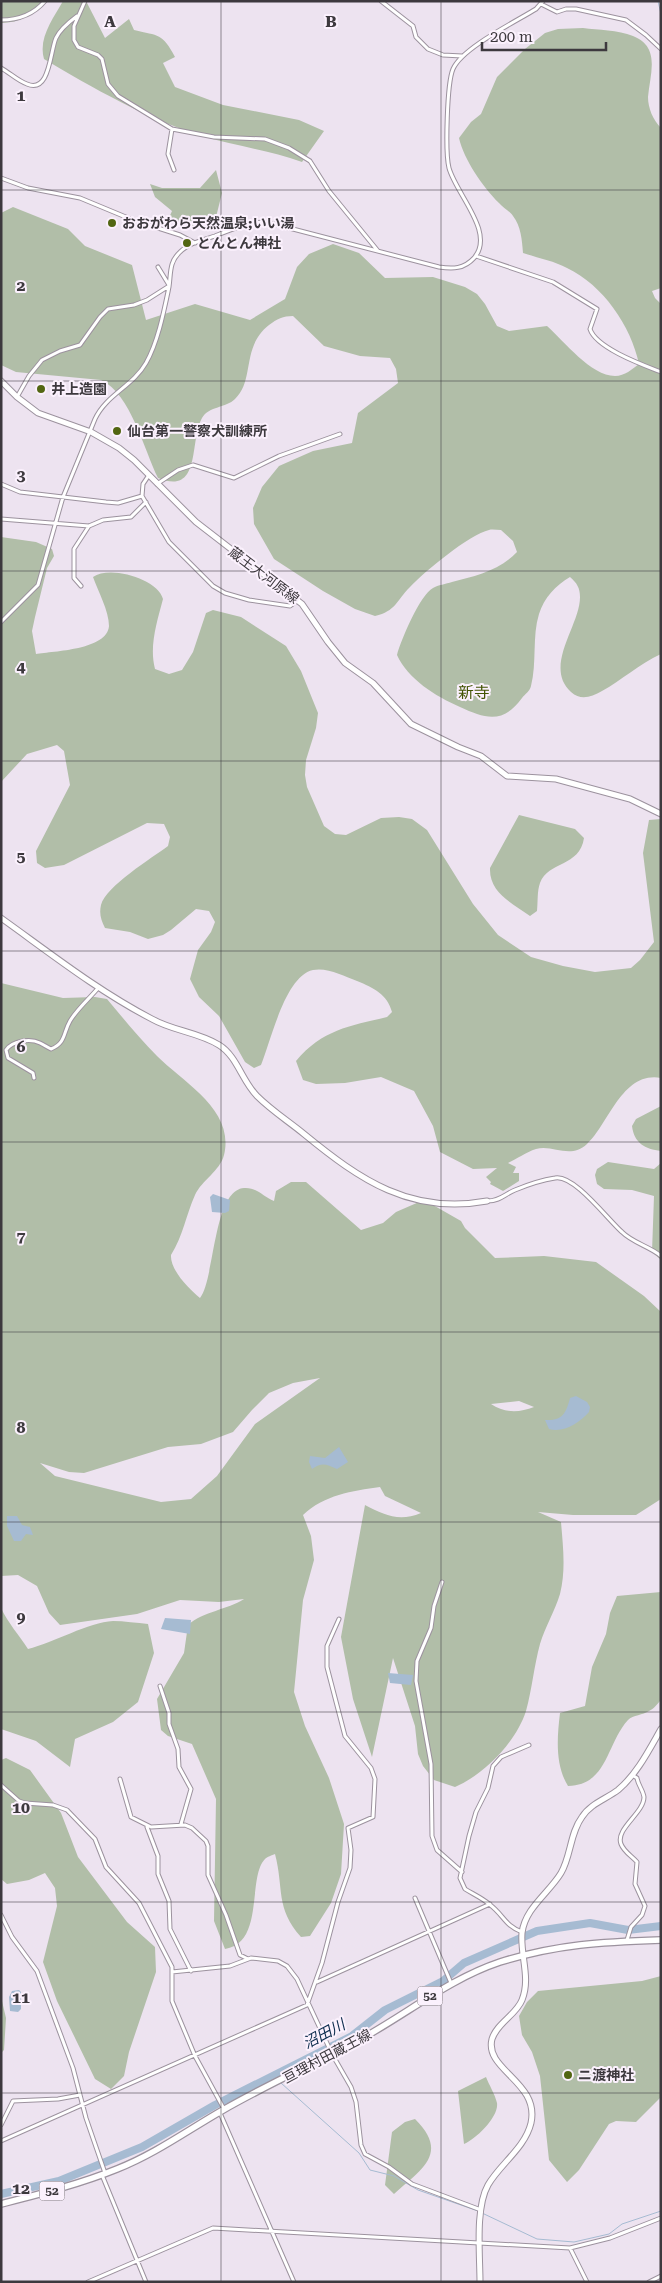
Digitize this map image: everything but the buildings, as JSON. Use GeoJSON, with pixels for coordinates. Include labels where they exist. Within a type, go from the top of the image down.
{"type":"FeatureCollection","features":[{"type":"Feature","properties":{"kind":"main road","name":"亘理村田蔵王線"},"geometry":{"type":"LineString","coordinates":[[1,2204],[103,2174],[146,2156],[222,2111],[393,2020],[451,1983],[499,1963],[524,1955],[576,1944],[661,1940]]}},
{"type":"Feature","properties":{"kind":"street"},"geometry":{"type":"LineString","coordinates":[[1,20],[16,19],[31,14],[45,1]]}},
{"type":"Feature","properties":{"kind":"street"},"geometry":{"type":"LineString","coordinates":[[85,1],[74,26],[74,40],[78,46],[98,55],[102,59],[108,84],[118,96],[172,128],[214,137],[265,139],[289,148],[310,161],[329,191],[379,252]]}},
{"type":"Feature","properties":{"kind":"street"},"geometry":{"type":"LineString","coordinates":[[381,1],[413,26],[416,36],[428,49],[443,55],[462,56]]}},
{"type":"Feature","properties":{"kind":"street"},"geometry":{"type":"LineString","coordinates":[[1,622],[38,585],[63,497],[100,408],[136,378],[146,364],[155,342],[169,285],[170,269],[176,256],[185,248],[254,222],[266,222],[446,268],[459,268],[476,256],[481,244],[480,231],[456,185],[449,166],[446,149],[451,74],[462,56],[542,3],[557,12],[566,9],[576,9],[626,20],[661,49]]}},
{"type":"Feature","properties":{"kind":"street"},"geometry":{"type":"LineString","coordinates":[[1,68],[28,84],[38,84],[43,81],[49,69],[50,54],[57,36],[64,27],[78,16]]}},
{"type":"Feature","properties":{"kind":"street"},"geometry":{"type":"LineString","coordinates":[[172,128],[168,154],[174,170]]}},
{"type":"Feature","properties":{"kind":"street"},"geometry":{"type":"LineString","coordinates":[[1,178],[28,188],[80,198],[133,220],[180,235],[195,243]]}},
{"type":"Feature","properties":{"kind":"street"},"geometry":{"type":"LineString","coordinates":[[476,256],[553,282],[597,309],[590,329],[596,339],[619,354],[661,372]]}},
{"type":"Feature","properties":{"kind":"street"},"geometry":{"type":"LineString","coordinates":[[158,267],[169,285]]}},
{"type":"Feature","properties":{"kind":"street"},"geometry":{"type":"LineString","coordinates":[[17,397],[29,376],[42,360],[84,342],[90,329],[108,309],[140,302],[169,285]]}},
{"type":"Feature","properties":{"kind":"street","name":"蔵王大河原線"},"geometry":{"type":"LineString","coordinates":[[1,381],[31,409],[50,419],[91,432],[119,448],[217,540],[307,609],[328,642],[345,662],[373,683],[411,724],[481,756],[507,776],[556,779],[630,799],[661,814]]}},
{"type":"Feature","properties":{"kind":"street"},"geometry":{"type":"LineString","coordinates":[[157,484],[178,470],[194,466],[234,478],[279,456],[340,434]]}},
{"type":"Feature","properties":{"kind":"street"},"geometry":{"type":"LineString","coordinates":[[1,484],[20,492],[118,503],[141,492],[149,475]]}},
{"type":"Feature","properties":{"kind":"street"},"geometry":{"type":"LineString","coordinates":[[141,492],[169,542],[218,589],[249,600],[270,604],[290,606],[298,601]]}},
{"type":"Feature","properties":{"kind":"street"},"geometry":{"type":"LineString","coordinates":[[1,519],[89,526],[103,520],[131,516],[146,502]]}},
{"type":"Feature","properties":{"kind":"street"},"geometry":{"type":"LineString","coordinates":[[81,586],[74,578],[74,549],[89,526]]}},
{"type":"Feature","properties":{"kind":"street"},"geometry":{"type":"LineString","coordinates":[[1,918],[98,988],[153,1020],[197,1035],[220,1046],[234,1061],[258,1097],[341,1164],[366,1181],[401,1196],[435,1203],[465,1205],[504,1198],[513,1191],[528,1185],[556,1177],[563,1178],[574,1184],[622,1232],[661,1256]]}},
{"type":"Feature","properties":{"kind":"street"},"geometry":{"type":"LineString","coordinates":[[34,1078],[33,1073],[8,1058],[6,1050],[9,1046],[27,1041],[40,1042],[51,1049],[57,1046],[64,1039],[70,1021],[98,988]]}},
{"type":"Feature","properties":{"kind":"street"},"geometry":{"type":"LineString","coordinates":[[442,1582],[434,1606],[431,1628],[417,1661],[416,1681],[431,1764],[432,1836],[437,1850],[462,1872]]}},
{"type":"Feature","properties":{"kind":"street"},"geometry":{"type":"LineString","coordinates":[[1,2141],[195,2056],[307,2004],[317,1982],[338,1902],[350,1868],[351,1850],[348,1828],[373,1817],[376,1786],[376,1778],[371,1768],[345,1736],[329,1677],[327,1646],[339,1619]]}},
{"type":"Feature","properties":{"kind":"street"},"geometry":{"type":"LineString","coordinates":[[160,1686],[169,1713],[169,1724],[178,1748],[179,1767],[190,1789],[181,1824]]}},
{"type":"Feature","properties":{"kind":"street"},"geometry":{"type":"LineString","coordinates":[[480,2282],[481,2210],[487,2187],[499,2169],[522,2143],[531,2122],[532,2110],[523,2088],[498,2062],[492,2046],[492,2038],[515,2012],[522,2000],[525,1982],[522,1932],[527,1916],[562,1872],[577,1825],[583,1815],[618,1790],[632,1775],[661,1728]]}},
{"type":"Feature","properties":{"kind":"street"},"geometry":{"type":"LineString","coordinates":[[522,1932],[509,1927],[490,1904],[465,1890],[460,1878],[476,1812],[488,1788],[493,1766],[501,1757],[529,1745]]}},
{"type":"Feature","properties":{"kind":"street"},"geometry":{"type":"LineString","coordinates":[[626,1941],[631,1927],[642,1915],[645,1906],[635,1884],[636,1862],[624,1850],[620,1838],[622,1832],[631,1823],[643,1803],[643,1794],[638,1778],[632,1775]]}},
{"type":"Feature","properties":{"kind":"street"},"geometry":{"type":"LineString","coordinates":[[120,1779],[131,1818],[147,1827],[181,1824],[192,1828],[206,1841],[208,1846],[208,1875],[224,1910],[240,1955],[248,1959]]}},
{"type":"Feature","properties":{"kind":"street"},"geometry":{"type":"LineString","coordinates":[[1,1785],[19,1801],[61,1806],[83,1826],[97,1844],[106,1867],[131,1893],[144,1911],[168,1957],[172,1972],[172,2001],[195,2056],[222,2111],[294,2282]]}},
{"type":"Feature","properties":{"kind":"street"},"geometry":{"type":"LineString","coordinates":[[147,1827],[158,1856],[158,1874],[169,1901],[170,1929],[191,1971]]}},
{"type":"Feature","properties":{"kind":"street"},"geometry":{"type":"LineString","coordinates":[[415,1898],[451,1983]]}},
{"type":"Feature","properties":{"kind":"street"},"geometry":{"type":"LineString","coordinates":[[317,1982],[490,1904]]}},
{"type":"Feature","properties":{"kind":"street"},"geometry":{"type":"LineString","coordinates":[[1,1915],[12,1937],[38,1971],[74,2068],[103,2174],[146,2282]]}},
{"type":"Feature","properties":{"kind":"street"},"geometry":{"type":"LineString","coordinates":[[172,1972],[230,1966],[248,1959],[261,1958],[278,1961],[287,1966],[297,1979],[307,2004],[354,2094],[361,2145],[367,2157],[389,2167],[412,2184],[481,2210]]}},
{"type":"Feature","properties":{"kind":"street"},"geometry":{"type":"LineString","coordinates":[[1,2125],[12,2101],[58,2099],[80,2095]]}},
{"type":"Feature","properties":{"kind":"street"},"geometry":{"type":"LineString","coordinates":[[88,2282],[213,2228],[570,2248],[610,2238],[661,2218]]}},
{"type":"Feature","properties":{"kind":"street"},"geometry":{"type":"LineString","coordinates":[[570,2248],[587,2282]]}},
{"type":"Feature","properties":{"kind":"street"},"geometry":{"type":"LineString","coordinates":[[649,2282],[661,2276]]}},
{"type":"Feature","properties":{"kind":"green space"},"geometry":{"type":"Polygon","coordinates":[[[1,1],[46,1],[26,17],[8,23],[1,23],[1,1]]]}},
{"type":"Feature","properties":{"kind":"green space"},"geometry":{"type":"Polygon","coordinates":[[[63,1],[86,1],[105,38],[129,19],[134,30],[163,39],[175,57],[163,63],[175,87],[223,105],[299,120],[324,131],[302,162],[202,136],[141,112],[44,59],[43,44],[45,36],[63,1]]]}},
{"type":"Feature","properties":{"kind":"green space"},"geometry":{"type":"Polygon","coordinates":[[[583,28],[627,34],[642,41],[647,47],[651,54],[652,62],[648,97],[649,105],[653,118],[661,128],[661,288],[652,291],[655,298],[661,304],[661,654],[645,662],[594,695],[582,697],[571,692],[563,682],[562,658],[575,620],[580,597],[578,586],[570,577],[551,592],[539,614],[533,677],[530,689],[508,712],[494,717],[486,716],[441,698],[423,686],[408,672],[397,655],[412,618],[428,592],[437,586],[478,575],[495,568],[517,552],[513,541],[501,530],[490,530],[481,533],[459,546],[417,580],[392,608],[375,616],[355,609],[323,591],[274,559],[254,524],[253,508],[262,487],[279,466],[313,451],[352,443],[358,413],[398,383],[396,369],[390,358],[360,356],[324,346],[293,316],[277,320],[260,334],[255,343],[245,383],[235,399],[209,411],[202,418],[188,473],[182,479],[172,482],[158,478],[129,410],[121,397],[111,387],[101,380],[16,372],[1,365],[1,213],[13,207],[68,229],[85,246],[132,265],[146,320],[195,304],[250,320],[285,299],[297,267],[309,254],[333,244],[359,253],[385,278],[433,277],[465,287],[477,294],[497,326],[509,331],[547,326],[587,364],[606,374],[622,375],[639,364],[629,335],[614,308],[580,275],[557,263],[523,253],[521,233],[516,220],[493,197],[481,181],[465,155],[459,138],[471,122],[481,114],[497,77],[525,49],[545,33],[558,29],[583,28]]]}},
{"type":"Feature","properties":{"kind":"green space"},"geometry":{"type":"Polygon","coordinates":[[[216,170],[222,193],[215,221],[197,229],[168,220],[172,211],[155,197],[150,184],[162,188],[200,188],[216,170]]]}},
{"type":"Feature","properties":{"kind":"green space"},"geometry":{"type":"Polygon","coordinates":[[[1,537],[36,542],[52,549],[54,556],[47,568],[32,631],[36,654],[90,645],[106,634],[109,620],[93,577],[110,573],[121,573],[143,580],[152,585],[163,599],[153,643],[155,669],[169,674],[182,670],[193,652],[206,613],[213,610],[241,617],[286,646],[301,671],[318,713],[316,728],[306,760],[305,775],[307,787],[324,826],[335,834],[346,835],[381,818],[399,817],[412,819],[427,830],[473,904],[498,935],[531,957],[595,972],[631,968],[640,960],[654,942],[643,853],[649,820],[661,819],[661,1078],[648,1078],[636,1083],[626,1091],[595,1135],[581,1149],[568,1151],[549,1148],[536,1149],[508,1163],[516,1167],[513,1173],[519,1173],[519,1181],[503,1191],[490,1184],[491,1182],[486,1177],[497,1168],[473,1169],[440,1152],[433,1126],[414,1091],[381,1077],[345,1083],[316,1084],[303,1080],[296,1061],[316,1042],[348,1027],[387,1017],[392,1012],[383,996],[369,986],[330,971],[318,969],[303,975],[294,984],[280,1011],[261,1065],[254,1068],[245,1062],[219,1016],[199,997],[190,979],[198,950],[211,932],[215,922],[209,911],[196,909],[163,935],[148,939],[130,932],[105,928],[101,920],[101,905],[111,889],[168,846],[170,837],[164,824],[147,823],[64,865],[45,868],[37,863],[36,851],[70,785],[64,751],[57,745],[27,754],[1,782],[1,537]]]}},
{"type":"Feature","properties":{"kind":"green space"},"geometry":{"type":"Polygon","coordinates":[[[519,815],[575,829],[584,838],[577,854],[544,876],[539,886],[537,911],[530,916],[509,902],[497,891],[493,884],[490,868],[519,815]]]}},
{"type":"Feature","properties":{"kind":"green space"},"geometry":{"type":"Polygon","coordinates":[[[1,983],[63,998],[95,997],[107,999],[150,1049],[193,1087],[215,1111],[222,1124],[225,1139],[224,1155],[219,1166],[195,1195],[179,1240],[171,1255],[177,1273],[200,1298],[209,1273],[220,1219],[226,1203],[234,1193],[244,1188],[249,1188],[274,1201],[276,1191],[291,1182],[306,1182],[361,1230],[383,1223],[396,1212],[419,1202],[433,1205],[461,1221],[465,1228],[495,1258],[544,1256],[596,1262],[644,1296],[661,1312],[661,1499],[636,1515],[573,1515],[538,1512],[561,1522],[563,1567],[560,1594],[540,1644],[528,1703],[521,1723],[498,1756],[466,1781],[455,1787],[434,1780],[423,1766],[418,1754],[415,1726],[393,1658],[372,1757],[353,1699],[341,1637],[365,1505],[379,1512],[399,1517],[413,1516],[421,1513],[385,1496],[380,1487],[349,1492],[329,1498],[303,1515],[311,1536],[314,1560],[303,1600],[294,1692],[305,1726],[329,1778],[344,1824],[341,1874],[331,1903],[310,1936],[301,1937],[287,1917],[275,1854],[265,1859],[260,1868],[253,1909],[246,1935],[237,1944],[225,1949],[214,1921],[216,1799],[192,1744],[168,1736],[161,1730],[157,1699],[184,1653],[188,1625],[194,1620],[244,1599],[219,1602],[180,1600],[137,1614],[60,1625],[49,1613],[37,1586],[18,1575],[1,1576],[1,983]],[[320,1378],[293,1383],[269,1393],[233,1432],[201,1444],[168,1447],[84,1473],[69,1472],[40,1463],[55,1476],[161,1502],[191,1499],[217,1476],[255,1424],[320,1378]],[[519,1401],[491,1404],[501,1409],[512,1411],[534,1407],[519,1401]]]}},
{"type":"Feature","properties":{"kind":"green space"},"geometry":{"type":"Polygon","coordinates":[[[661,1106],[661,1151],[650,1149],[641,1144],[635,1137],[632,1126],[636,1119],[661,1106]]]}},
{"type":"Feature","properties":{"kind":"green space"},"geometry":{"type":"Polygon","coordinates":[[[608,1162],[654,1169],[661,1163],[661,1260],[652,1252],[654,1196],[632,1190],[604,1189],[597,1184],[595,1175],[597,1169],[608,1162]]]}},
{"type":"Feature","properties":{"kind":"green space"},"geometry":{"type":"Polygon","coordinates":[[[661,1592],[661,1700],[651,1710],[628,1720],[615,1740],[605,1762],[591,1779],[581,1784],[568,1786],[561,1769],[558,1751],[560,1713],[585,1706],[592,1667],[606,1634],[610,1613],[617,1596],[661,1592]]]}},
{"type":"Feature","properties":{"kind":"green space"},"geometry":{"type":"Polygon","coordinates":[[[1,1608],[28,1649],[103,1622],[117,1621],[148,1624],[154,1653],[138,1702],[113,1722],[75,1739],[70,1767],[36,1741],[1,1729],[1,1608]]]}},
{"type":"Feature","properties":{"kind":"green space"},"geometry":{"type":"Polygon","coordinates":[[[6,1758],[30,1770],[61,1813],[78,1857],[127,1922],[155,1947],[156,1972],[129,2052],[124,2076],[111,2089],[95,2079],[57,2001],[43,1962],[57,1906],[55,1888],[45,1873],[29,1880],[7,1884],[1,1879],[1,1760],[6,1758]]]}},
{"type":"Feature","properties":{"kind":"green space"},"geometry":{"type":"Polygon","coordinates":[[[661,1976],[661,2097],[636,2122],[616,2121],[609,2124],[579,2170],[567,2182],[549,2160],[540,2076],[532,2052],[522,2035],[519,2016],[527,2002],[538,1991],[642,1981],[661,1976]]]}},
{"type":"Feature","properties":{"kind":"green space"},"geometry":{"type":"Polygon","coordinates":[[[1,1997],[6,2018],[4,2050],[1,2053],[1,1997]]]}},
{"type":"Feature","properties":{"kind":"green space"},"geometry":{"type":"Polygon","coordinates":[[[486,2077],[496,2100],[497,2109],[486,2127],[464,2144],[458,2091],[486,2077]]]}},
{"type":"Feature","properties":{"kind":"green space"},"geometry":{"type":"Polygon","coordinates":[[[415,2119],[425,2131],[430,2142],[431,2152],[422,2169],[394,2194],[385,2185],[392,2132],[405,2122],[415,2119]]]}},
{"type":"Feature","properties":{"kind":"water"},"geometry":{"type":"Polygon","coordinates":[[[213,1194],[230,1200],[229,1211],[225,1213],[212,1212],[210,1197],[213,1194]]]}},
{"type":"Feature","properties":{"kind":"water"},"geometry":{"type":"Polygon","coordinates":[[[576,1396],[587,1402],[590,1407],[589,1412],[571,1426],[560,1430],[549,1429],[545,1420],[559,1418],[565,1412],[570,1398],[576,1396]]]}},
{"type":"Feature","properties":{"kind":"water"},"geometry":{"type":"Polygon","coordinates":[[[339,1447],[348,1462],[337,1469],[319,1465],[312,1469],[309,1462],[310,1456],[325,1458],[339,1447]]]}},
{"type":"Feature","properties":{"kind":"water"},"geometry":{"type":"Polygon","coordinates":[[[7,1516],[17,1516],[22,1525],[30,1527],[33,1535],[26,1534],[21,1541],[14,1541],[7,1526],[7,1516]]]}},
{"type":"Feature","properties":{"kind":"water"},"geometry":{"type":"Polygon","coordinates":[[[165,1618],[191,1620],[190,1634],[161,1629],[165,1618]]]}},
{"type":"Feature","properties":{"kind":"water"},"geometry":{"type":"Polygon","coordinates":[[[388,1673],[413,1675],[411,1685],[390,1683],[388,1673]]]}},
{"type":"Feature","properties":{"kind":"water"},"geometry":{"type":"Polygon","coordinates":[[[19,1990],[21,1992],[21,2009],[18,2012],[10,2011],[9,1997],[12,1991],[19,1990]]]}},
{"type":"Feature","properties":{"kind":"waterway"},"geometry":{"type":"LineString","coordinates":[[658,1],[661,14]]}},
{"type":"Feature","properties":{"kind":"waterway"},"geometry":{"type":"LineString","coordinates":[[1,70],[9,75]]}},
{"type":"Feature","properties":{"kind":"waterway"},"geometry":{"type":"LineString","coordinates":[[23,84],[35,87],[43,83]]}},
{"type":"Feature","properties":{"kind":"waterway","name":"沼田川"},"geometry":{"type":"LineString","coordinates":[[1,2194],[59,2181],[142,2147],[215,2105],[352,2036],[385,2010],[443,1981],[464,1963],[537,1931],[590,1923],[628,1930],[661,1926]]}},
{"type":"Feature","properties":{"kind":"waterway"},"geometry":{"type":"LineString","coordinates":[[281,2083],[359,2153],[370,2170],[394,2176],[418,2190],[478,2211]]}},
{"type":"Feature","properties":{"kind":"waterway"},"geometry":{"type":"LineString","coordinates":[[482,2213],[537,2239],[574,2242],[609,2234],[622,2224],[661,2211]]}},
{"type":"Feature","properties":{"kind":"place","name":"おおがわら天然温泉;いい湯"},"geometry":{"type":"Point","coordinates":[112,223]}},
{"type":"Feature","properties":{"kind":"place","name":"とんとん神社"},"geometry":{"type":"Point","coordinates":[187,243]}},
{"type":"Feature","properties":{"kind":"place","name":"井上造園"},"geometry":{"type":"Point","coordinates":[41,389]}},
{"type":"Feature","properties":{"kind":"place","name":"仙台第一警察犬訓練所"},"geometry":{"type":"Point","coordinates":[117,431]}},
{"type":"Feature","properties":{"kind":"place","name":"ニ渡神社"},"geometry":{"type":"Point","coordinates":[568,2075]}},
{"type":"Feature","properties":{"kind":"district","name":"新寺"},"geometry":{"type":"Point","coordinates":[474,692]}}]}
